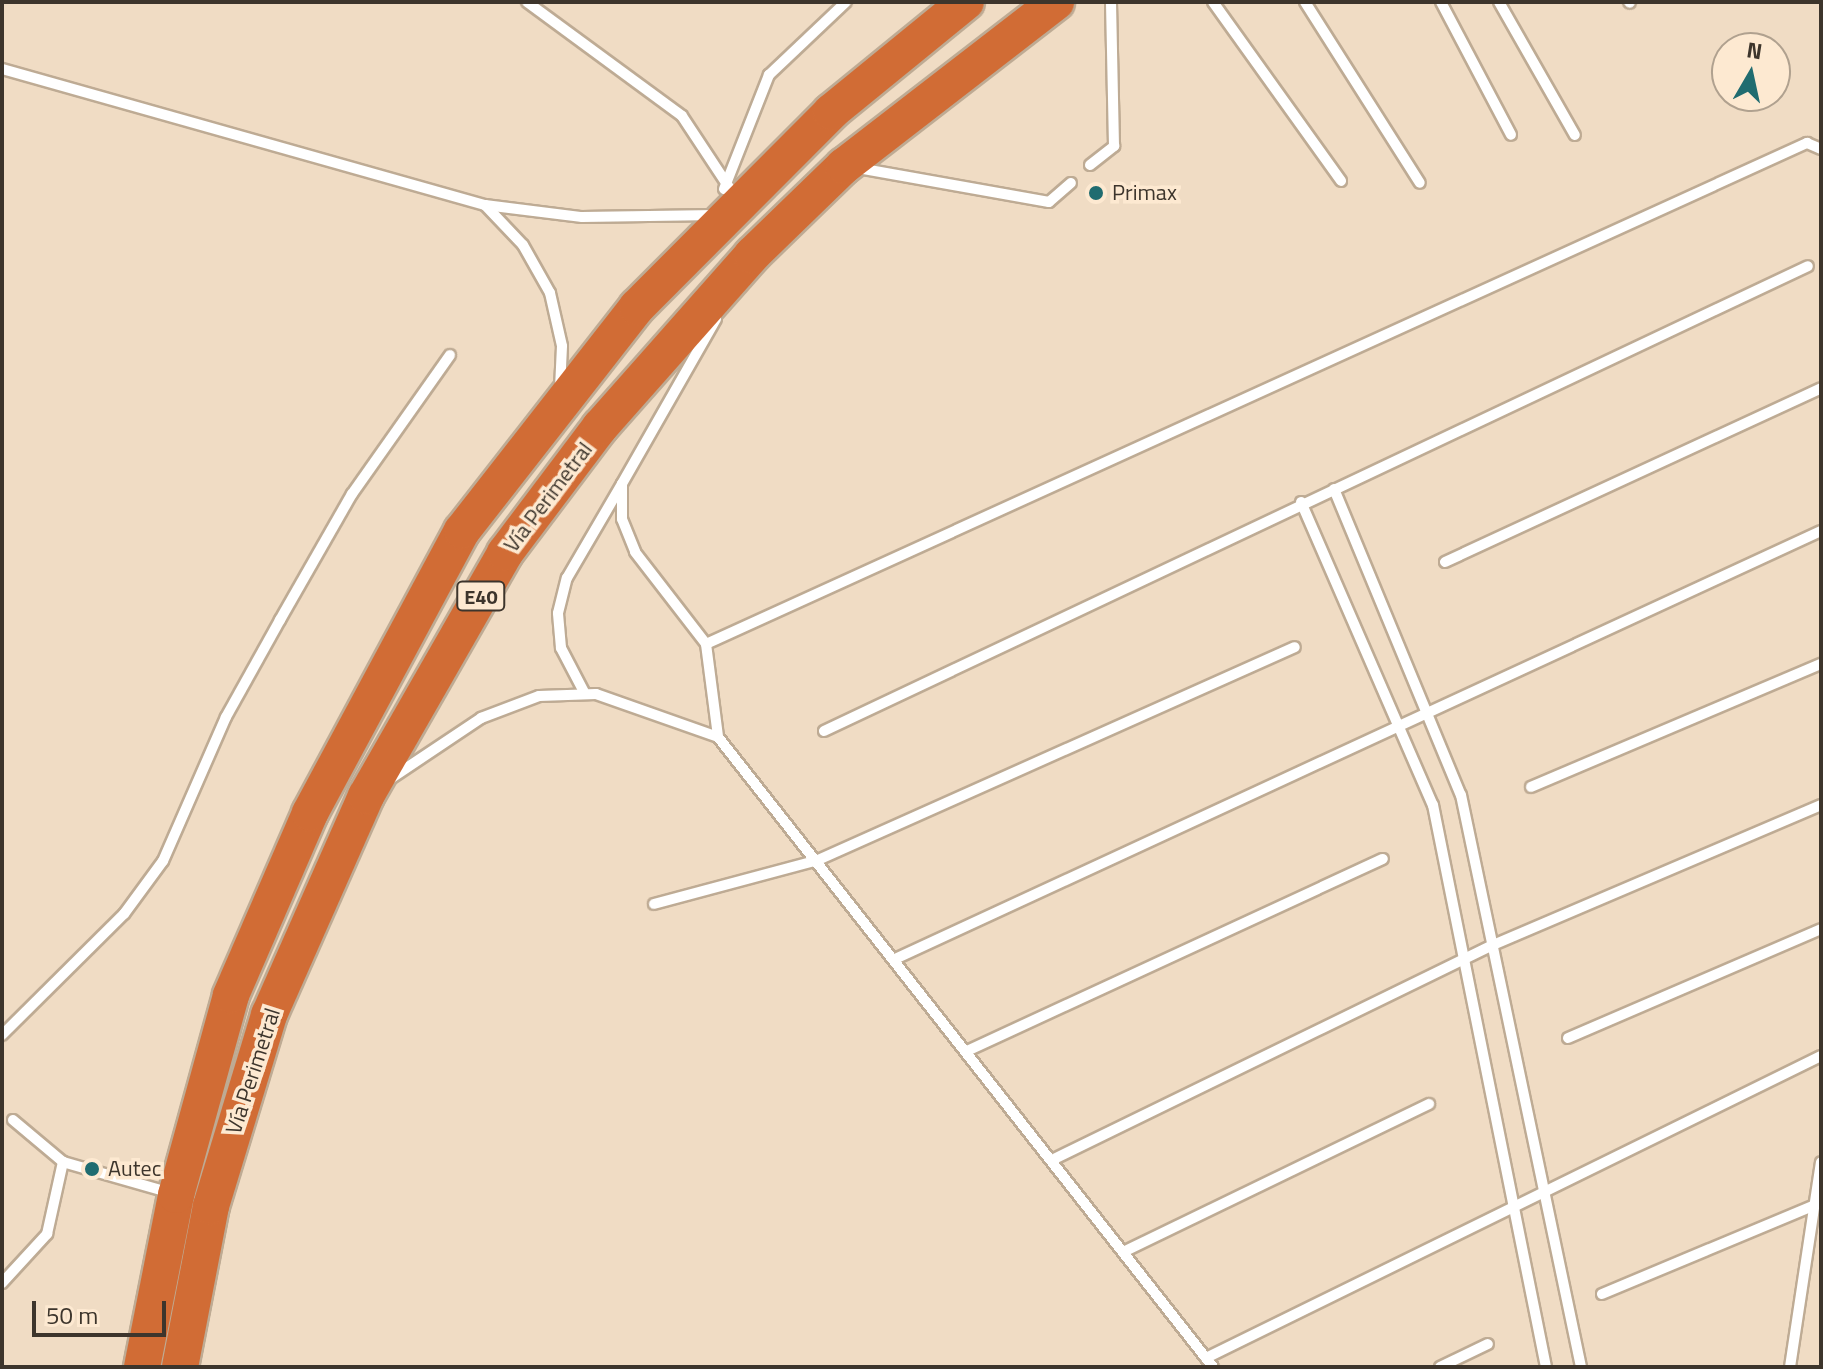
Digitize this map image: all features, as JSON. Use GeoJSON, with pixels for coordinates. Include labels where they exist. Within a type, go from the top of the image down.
{"type":"FeatureCollection","features":[{"type":"Feature","properties":{"kind":"highway","name":"Vía Perimetral"},"geometry":{"type":"LineString","coordinates":[[142,1367],[176,1195],[231,995],[310,813],[462,531],[559,401],[731,202],[831,112],[966,2]]}},
{"type":"Feature","properties":{"kind":"highway","name":"Vía Perimetral"},"geometry":{"type":"LineString","coordinates":[[180,1367],[211,1206],[269,1015],[366,796],[505,553],[600,427],[752,255],[844,166],[1056,2]]}},
{"type":"Feature","properties":{"kind":"lane"},"geometry":{"type":"LineString","coordinates":[[527,2],[682,116],[731,202]]}},
{"type":"Feature","properties":{"kind":"lane"},"geometry":{"type":"LineString","coordinates":[[731,202],[769,75],[846,2]]}},
{"type":"Feature","properties":{"kind":"lane"},"geometry":{"type":"LineString","coordinates":[[1090,165],[1114,146],[1111,2]]}},
{"type":"Feature","properties":{"kind":"lane"},"geometry":{"type":"LineString","coordinates":[[1213,2],[1341,181]]}},
{"type":"Feature","properties":{"kind":"lane"},"geometry":{"type":"LineString","coordinates":[[1305,2],[1420,183]]}},
{"type":"Feature","properties":{"kind":"lane"},"geometry":{"type":"LineString","coordinates":[[1441,2],[1511,135]]}},
{"type":"Feature","properties":{"kind":"lane"},"geometry":{"type":"LineString","coordinates":[[1499,2],[1575,135]]}},
{"type":"Feature","properties":{"kind":"lane"},"geometry":{"type":"LineString","coordinates":[[2,69],[485,205],[582,217],[731,202]]}},
{"type":"Feature","properties":{"kind":"lane"},"geometry":{"type":"LineString","coordinates":[[706,644],[1807,143],[1821,149]]}},
{"type":"Feature","properties":{"kind":"lane"},"geometry":{"type":"LineString","coordinates":[[844,166],[1049,202],[1071,183]]}},
{"type":"Feature","properties":{"kind":"lane"},"geometry":{"type":"LineString","coordinates":[[485,205],[523,245],[550,293],[562,346],[559,401]]}},
{"type":"Feature","properties":{"kind":"lane"},"geometry":{"type":"LineString","coordinates":[[584,692],[561,648],[558,613],[573,566],[752,255]]}},
{"type":"Feature","properties":{"kind":"lane"},"geometry":{"type":"LineString","coordinates":[[824,731],[1301,502],[1808,266]]}},
{"type":"Feature","properties":{"kind":"lane"},"geometry":{"type":"LineString","coordinates":[[2,1035],[124,914],[163,861],[226,717],[280,620],[352,494],[450,355]]}},
{"type":"Feature","properties":{"kind":"lane"},"geometry":{"type":"LineString","coordinates":[[1445,562],[1821,388]]}},
{"type":"Feature","properties":{"kind":"lane"},"geometry":{"type":"LineString","coordinates":[[622,484],[622,519],[635,552],[706,644],[718,737],[818,860],[1210,1362],[1513,1202],[1821,1056]]}},
{"type":"Feature","properties":{"kind":"lane"},"geometry":{"type":"LineString","coordinates":[[1334,489],[1461,795],[1581,1367]]}},
{"type":"Feature","properties":{"kind":"lane"},"geometry":{"type":"LineString","coordinates":[[1301,502],[1433,805],[1546,1367]]}},
{"type":"Feature","properties":{"kind":"lane"},"geometry":{"type":"LineString","coordinates":[[895,959],[1821,531]]}},
{"type":"Feature","properties":{"kind":"lane"},"geometry":{"type":"LineString","coordinates":[[654,904],[818,860],[1295,647]]}},
{"type":"Feature","properties":{"kind":"lane"},"geometry":{"type":"LineString","coordinates":[[1531,787],[1821,664]]}},
{"type":"Feature","properties":{"kind":"lane"},"geometry":{"type":"LineString","coordinates":[[366,796],[481,718],[539,696],[584,692],[718,737]]}},
{"type":"Feature","properties":{"kind":"lane"},"geometry":{"type":"LineString","coordinates":[[1052,1160],[1493,945],[1821,805]]}},
{"type":"Feature","properties":{"kind":"lane"},"geometry":{"type":"LineString","coordinates":[[967,1051],[1383,859]]}},
{"type":"Feature","properties":{"kind":"lane"},"geometry":{"type":"LineString","coordinates":[[1568,1038],[1821,929]]}},
{"type":"Feature","properties":{"kind":"lane"},"geometry":{"type":"LineString","coordinates":[[1123,1252],[1429,1104]]}},
{"type":"Feature","properties":{"kind":"lane"},"geometry":{"type":"LineString","coordinates":[[13,1120],[63,1162],[176,1195]]}},
{"type":"Feature","properties":{"kind":"lane"},"geometry":{"type":"LineString","coordinates":[[2,1283],[47,1234],[63,1162]]}},
{"type":"Feature","properties":{"kind":"lane"},"geometry":{"type":"LineString","coordinates":[[1790,1367],[1821,1162]]}},
{"type":"Feature","properties":{"kind":"lane"},"geometry":{"type":"LineString","coordinates":[[1602,1294],[1812,1206]]}},
{"type":"Feature","properties":{"kind":"lane"},"geometry":{"type":"LineString","coordinates":[[1440,1367],[1488,1344]]}},
{"type":"Feature","properties":{"kind":"place","name":"Primax"},"geometry":{"type":"Point","coordinates":[1096,193]}},
{"type":"Feature","properties":{"kind":"place","name":"Autec"},"geometry":{"type":"Point","coordinates":[92,1169]}}]}
